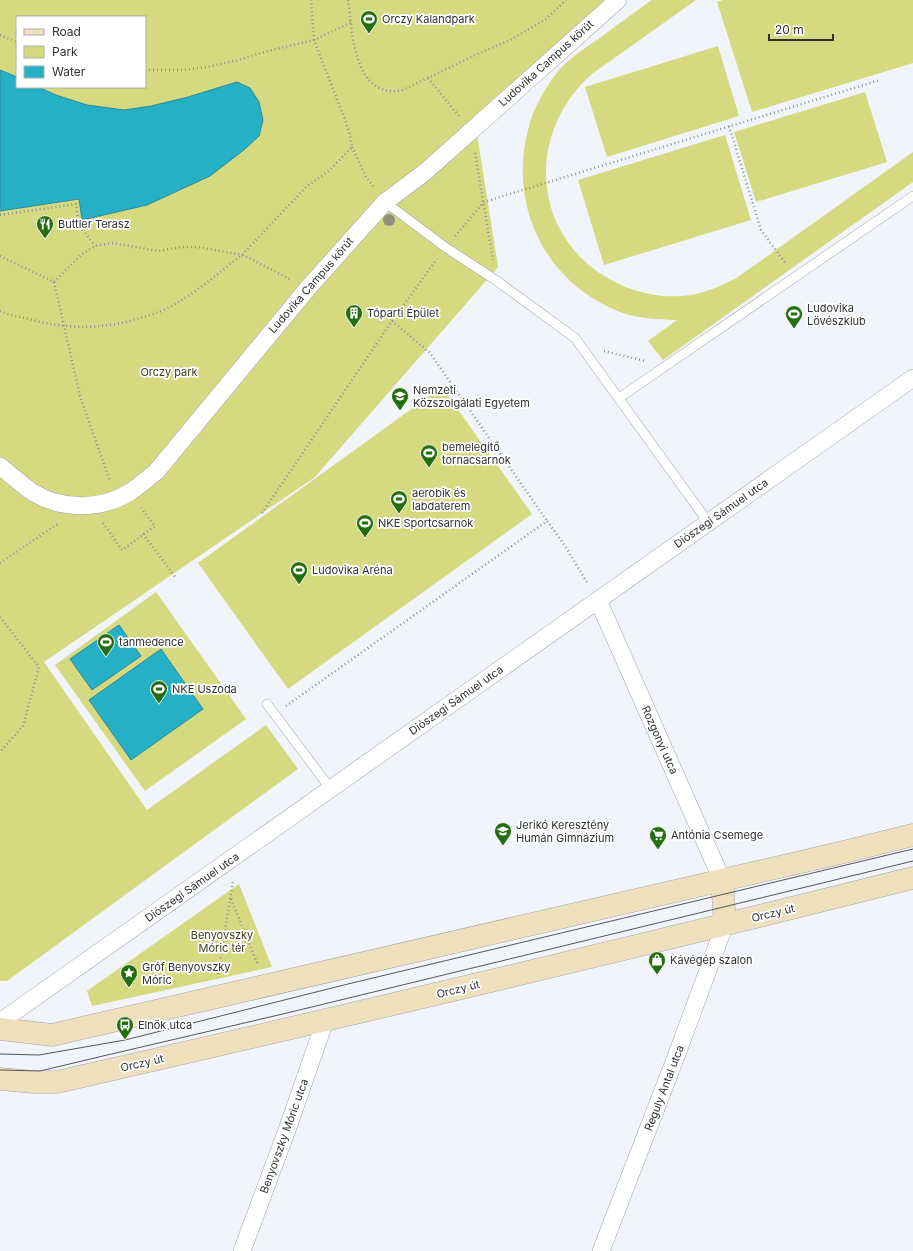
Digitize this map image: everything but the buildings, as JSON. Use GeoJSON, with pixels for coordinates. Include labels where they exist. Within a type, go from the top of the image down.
{"type":"FeatureCollection","features":[{"type":"Feature","properties":{"kind":"street","name":"Ludovika Campus körút"},"geometry":{"type":"LineString","coordinates":[[0,466],[34,493],[54,502],[91,506],[123,496],[156,472],[232,378],[308,288],[385,202],[425,172],[618,0]]}},
{"type":"Feature","properties":{"kind":"street","name":"Diószegi Sámuel utca"},"geometry":{"type":"LineString","coordinates":[[0,1022],[913,378]]}},
{"type":"Feature","properties":{"kind":"street","name":"Rozgonyi utca"},"geometry":{"type":"LineString","coordinates":[[598,600],[722,880]]}},
{"type":"Feature","properties":{"kind":"street"},"geometry":{"type":"LineString","coordinates":[[0,1029],[52,1035],[913,835]]}},
{"type":"Feature","properties":{"kind":"street","name":"Orczy út"},"geometry":{"type":"LineString","coordinates":[[0,1079],[33,1082],[57,1082],[325,1021],[913,878]]}},
{"type":"Feature","properties":{"kind":"street"},"geometry":{"type":"LineString","coordinates":[[722,880],[725,924]]}},
{"type":"Feature","properties":{"kind":"street","name":"Reguly Antal utca"},"geometry":{"type":"LineString","coordinates":[[601,1251],[677,1054],[725,924]]}},
{"type":"Feature","properties":{"kind":"street","name":"Benyovszky Móric utca"},"geometry":{"type":"LineString","coordinates":[[242,1251],[325,1021]]}},
{"type":"Feature","properties":{"kind":"lane"},"geometry":{"type":"LineString","coordinates":[[618,398],[913,196]]}},
{"type":"Feature","properties":{"kind":"lane"},"geometry":{"type":"LineString","coordinates":[[385,202],[575,338],[708,522]]}},
{"type":"Feature","properties":{"kind":"lane"},"geometry":{"type":"LineString","coordinates":[[267,704],[330,788]]}},
{"type":"Feature","properties":{"kind":"path"},"geometry":{"type":"LineString","coordinates":[[311,0],[314,40],[345,120],[352,147],[366,177],[385,202]]}},
{"type":"Feature","properties":{"kind":"path"},"geometry":{"type":"LineString","coordinates":[[348,0],[352,22],[352,38],[359,65],[368,79],[378,88],[394,92],[403,90],[510,40],[546,19],[566,0]]}},
{"type":"Feature","properties":{"kind":"path"},"geometry":{"type":"LineString","coordinates":[[146,70],[183,70],[207,67],[314,40],[352,22]]}},
{"type":"Feature","properties":{"kind":"path"},"geometry":{"type":"LineString","coordinates":[[0,35],[16,42]]}},
{"type":"Feature","properties":{"kind":"path"},"geometry":{"type":"LineString","coordinates":[[428,78],[471,130],[497,281]]}},
{"type":"Feature","properties":{"kind":"path"},"geometry":{"type":"LineString","coordinates":[[262,513],[392,322],[446,247],[484,202],[880,80]]}},
{"type":"Feature","properties":{"kind":"path"},"geometry":{"type":"LineString","coordinates":[[729,126],[761,230],[795,276]]}},
{"type":"Feature","properties":{"kind":"path"},"geometry":{"type":"LineString","coordinates":[[0,311],[22,318],[63,327],[101,327],[146,317],[166,309],[188,296],[242,255],[306,187],[330,170],[352,147]]}},
{"type":"Feature","properties":{"kind":"path"},"geometry":{"type":"LineString","coordinates":[[0,215],[76,204],[79,225],[95,246]]}},
{"type":"Feature","properties":{"kind":"path"},"geometry":{"type":"LineString","coordinates":[[54,282],[82,254],[95,246],[113,243],[128,247],[158,251],[182,247],[198,247],[242,255],[308,288]]}},
{"type":"Feature","properties":{"kind":"path"},"geometry":{"type":"LineString","coordinates":[[0,256],[54,282]]}},
{"type":"Feature","properties":{"kind":"path"},"geometry":{"type":"LineString","coordinates":[[54,282],[63,327],[80,396],[123,496],[154,526],[122,550],[91,506]]}},
{"type":"Feature","properties":{"kind":"path"},"geometry":{"type":"LineString","coordinates":[[392,322],[430,353],[565,546],[598,600]]}},
{"type":"Feature","properties":{"kind":"path"},"geometry":{"type":"LineString","coordinates":[[580,345],[665,366]]}},
{"type":"Feature","properties":{"kind":"path"},"geometry":{"type":"LineString","coordinates":[[0,563],[62,521]]}},
{"type":"Feature","properties":{"kind":"path"},"geometry":{"type":"LineString","coordinates":[[275,714],[547,521]]}},
{"type":"Feature","properties":{"kind":"path"},"geometry":{"type":"LineString","coordinates":[[143,534],[176,578]]}},
{"type":"Feature","properties":{"kind":"path"},"geometry":{"type":"LineString","coordinates":[[0,617],[39,667],[23,726],[0,752]]}},
{"type":"Feature","properties":{"kind":"path"},"geometry":{"type":"LineString","coordinates":[[214,998],[238,855]]}},
{"type":"Feature","properties":{"kind":"path"},"geometry":{"type":"LineString","coordinates":[[230,899],[267,986]]}},
{"type":"Feature","properties":{"kind":"green space","name":"Orczy park"},"geometry":{"type":"Polygon","coordinates":[[[0,0],[628,0],[477,134],[498,267],[315,477],[44,662],[147,810],[266,725],[298,769],[7,981],[0,981],[0,211],[79,199],[82,220],[245,149],[259,136],[263,120],[188,97],[151,106],[124,110],[87,105],[40,88],[146,88],[146,16],[16,16],[16,77],[0,70],[0,0]]]}},
{"type":"Feature","properties":{"kind":"green space"},"geometry":{"type":"Polygon","coordinates":[[[652,0],[696,0],[592,74],[570,99],[555,127],[547,156],[547,186],[554,215],[568,242],[589,265],[617,283],[643,293],[662,296],[697,294],[721,285],[738,277],[913,152],[913,182],[663,360],[648,341],[677,320],[655,319],[620,312],[594,299],[572,282],[553,262],[539,239],[529,214],[524,187],[523,159],[528,130],[535,110],[541,96],[558,72],[575,56],[652,0]]]}},
{"type":"Feature","properties":{"kind":"green space"},"geometry":{"type":"Polygon","coordinates":[[[723,0],[913,0],[913,63],[752,112],[717,2],[723,0]]]}},
{"type":"Feature","properties":{"kind":"green space"},"geometry":{"type":"Polygon","coordinates":[[[718,46],[739,116],[607,157],[585,87],[718,46]]]}},
{"type":"Feature","properties":{"kind":"green space"},"geometry":{"type":"Polygon","coordinates":[[[865,92],[887,162],[756,202],[734,132],[865,92]]]}},
{"type":"Feature","properties":{"kind":"green space"},"geometry":{"type":"Polygon","coordinates":[[[725,135],[751,220],[604,265],[578,180],[725,135]]]}},
{"type":"Feature","properties":{"kind":"green space","name":"NKE Sportcsarnok"},"geometry":{"type":"Polygon","coordinates":[[[442,387],[532,514],[288,689],[198,563],[442,387]]]}},
{"type":"Feature","properties":{"kind":"green space","name":"NKE Uszoda"},"geometry":{"type":"Polygon","coordinates":[[[156,592],[246,719],[145,791],[55,665],[156,592]]]}},
{"type":"Feature","properties":{"kind":"green space","name":"Benyovszky Móric tér"},"geometry":{"type":"Polygon","coordinates":[[[239,884],[272,967],[92,1006],[87,991],[239,884]]]}},
{"type":"Feature","properties":{"kind":"water"},"geometry":{"type":"Polygon","coordinates":[[[0,70],[16,77],[16,88],[40,88],[87,105],[124,110],[151,106],[188,97],[237,82],[250,88],[259,102],[263,120],[259,136],[245,149],[210,176],[147,205],[82,220],[79,199],[0,211],[0,70]]]}},
{"type":"Feature","properties":{"kind":"water","name":"tanmedence"},"geometry":{"type":"Polygon","coordinates":[[[119,625],[141,656],[92,690],[70,659],[119,625]]]}},
{"type":"Feature","properties":{"kind":"water"},"geometry":{"type":"Polygon","coordinates":[[[161,649],[203,709],[131,760],[89,700],[161,649]]]}},
{"type":"Feature","properties":{"kind":"tram line"},"geometry":{"type":"LineString","coordinates":[[0,1054],[39,1055],[125,1040],[352,983],[913,849]]}},
{"type":"Feature","properties":{"kind":"tram line"},"geometry":{"type":"LineString","coordinates":[[0,1070],[40,1071],[287,1013],[913,861]]}},
{"type":"Feature","properties":{"kind":"place","name":"Orczy Kalandpark"},"geometry":{"type":"Point","coordinates":[369,34]}},
{"type":"Feature","properties":{"kind":"place","name":"Buttler Terasz"},"geometry":{"type":"Point","coordinates":[45,239]}},
{"type":"Feature","properties":{"kind":"place","name":"Tóparti Épület"},"geometry":{"type":"Point","coordinates":[354,328]}},
{"type":"Feature","properties":{"kind":"place","name":"Ludovika Lövészklub"},"geometry":{"type":"Point","coordinates":[794,329]}},
{"type":"Feature","properties":{"kind":"place","name":"Nemzeti Közszolgálati Egyetem"},"geometry":{"type":"Point","coordinates":[400,411]}},
{"type":"Feature","properties":{"kind":"place","name":"bemelegítő tornacsarnok"},"geometry":{"type":"Point","coordinates":[429,468]}},
{"type":"Feature","properties":{"kind":"place","name":"aerobik és labdaterem"},"geometry":{"type":"Point","coordinates":[399,514]}},
{"type":"Feature","properties":{"kind":"place","name":"NKE Sportcsarnok"},"geometry":{"type":"Point","coordinates":[365,538]}},
{"type":"Feature","properties":{"kind":"place","name":"Ludovika Aréna"},"geometry":{"type":"Point","coordinates":[299,585]}},
{"type":"Feature","properties":{"kind":"place","name":"tanmedence"},"geometry":{"type":"Point","coordinates":[106,657]}},
{"type":"Feature","properties":{"kind":"place","name":"NKE Uszoda"},"geometry":{"type":"Point","coordinates":[159,704]}},
{"type":"Feature","properties":{"kind":"place","name":"Jerikó Keresztény Humán Gimnázium"},"geometry":{"type":"Point","coordinates":[503,846]}},
{"type":"Feature","properties":{"kind":"place","name":"Antónia Csemege"},"geometry":{"type":"Point","coordinates":[658,850]}},
{"type":"Feature","properties":{"kind":"place","name":"Kávégép szalon"},"geometry":{"type":"Point","coordinates":[657,975]}},
{"type":"Feature","properties":{"kind":"place","name":"Gróf Benyovszky Móric"},"geometry":{"type":"Point","coordinates":[129,988]}},
{"type":"Feature","properties":{"kind":"place","name":"Elnök utca"},"geometry":{"type":"Point","coordinates":[125,1040]}}]}
